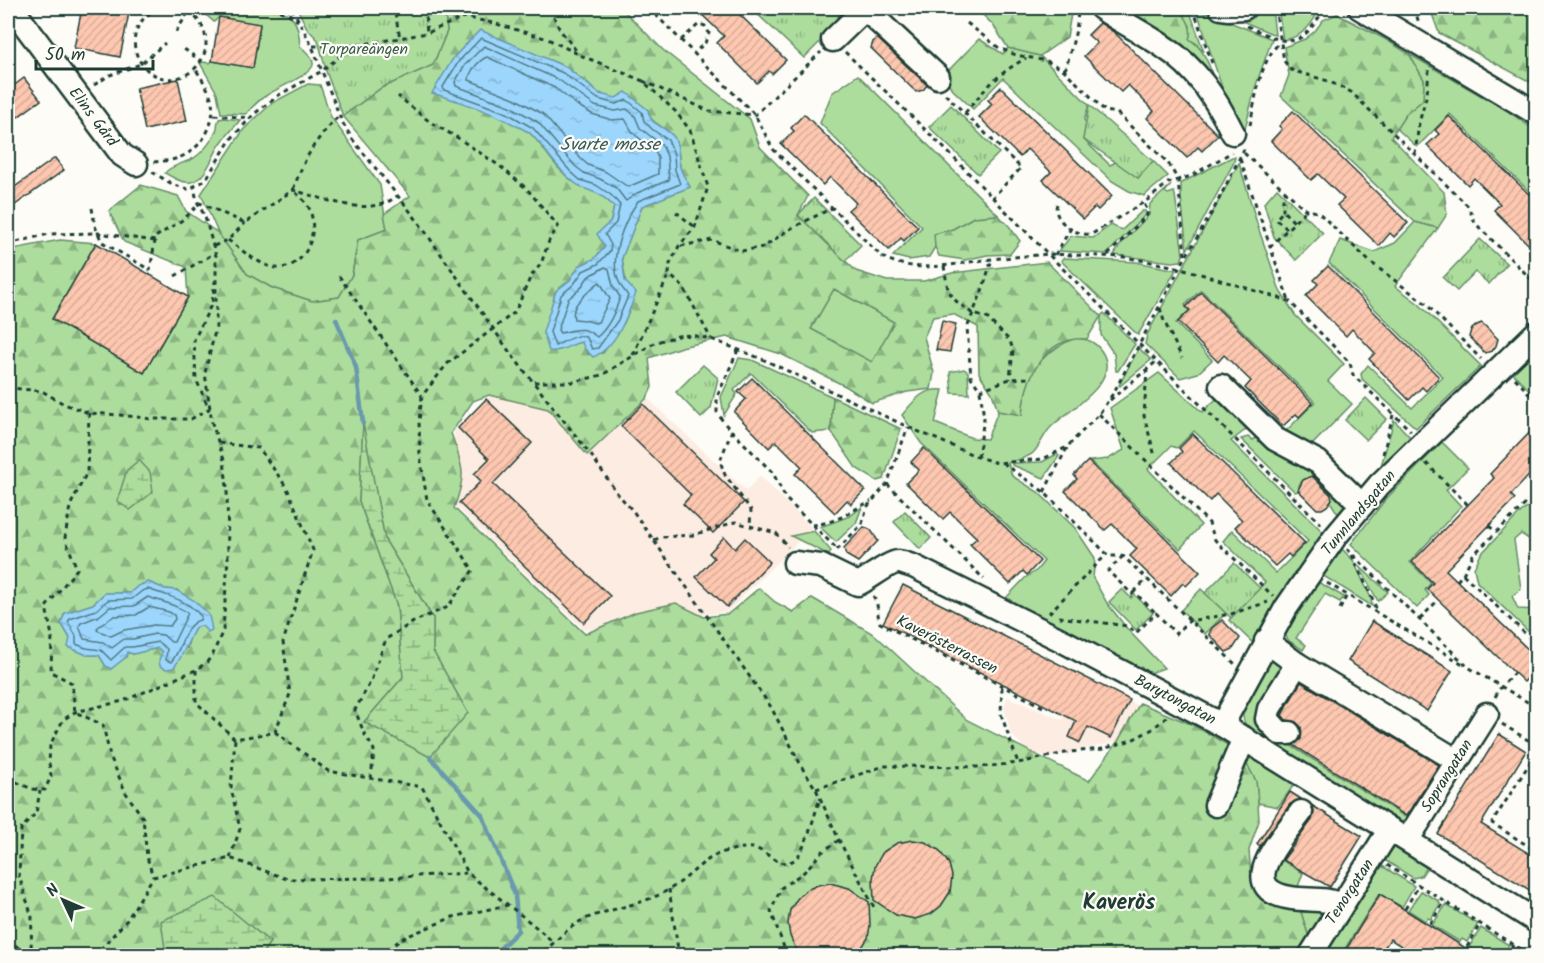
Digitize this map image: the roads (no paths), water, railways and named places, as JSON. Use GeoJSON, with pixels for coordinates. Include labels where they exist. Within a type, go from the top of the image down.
{"type":"FeatureCollection","features":[{"type":"Feature","properties":{"kind":"street","name":"Elins Gård"},"geometry":{"type":"LineString","coordinates":[[12,8],[122,155],[136,164]]}},
{"type":"Feature","properties":{"kind":"street"},"geometry":{"type":"LineString","coordinates":[[832,40],[865,8],[938,77]]}},
{"type":"Feature","properties":{"kind":"street"},"geometry":{"type":"LineString","coordinates":[[1101,8],[1166,48],[1186,64],[1203,81],[1242,140]]}},
{"type":"Feature","properties":{"kind":"street"},"geometry":{"type":"LineString","coordinates":[[1360,8],[1536,113]]}},
{"type":"Feature","properties":{"kind":"street","name":"Tunnlandsgatan"},"geometry":{"type":"LineString","coordinates":[[1222,725],[1286,608],[1310,573],[1343,545],[1362,505],[1419,446],[1536,333]]}},
{"type":"Feature","properties":{"kind":"street"},"geometry":{"type":"LineString","coordinates":[[1221,386],[1275,439],[1317,462],[1362,505]]}},
{"type":"Feature","properties":{"kind":"street","name":"Barytongatan"},"geometry":{"type":"LineString","coordinates":[[795,563],[821,566],[858,584],[897,562],[913,566],[1222,725],[1536,921]]}},
{"type":"Feature","properties":{"kind":"street"},"geometry":{"type":"LineString","coordinates":[[1266,641],[1297,664],[1456,760]]}},
{"type":"Feature","properties":{"kind":"street"},"geometry":{"type":"LineString","coordinates":[[1289,733],[1280,733],[1267,719],[1269,709],[1297,664]]}},
{"type":"Feature","properties":{"kind":"street","name":"Soprangatan"},"geometry":{"type":"LineString","coordinates":[[1399,834],[1456,760],[1487,714]]}},
{"type":"Feature","properties":{"kind":"street"},"geometry":{"type":"LineString","coordinates":[[1216,805],[1244,738]]}},
{"type":"Feature","properties":{"kind":"street"},"geometry":{"type":"LineString","coordinates":[[1301,812],[1264,865],[1263,883],[1268,891],[1277,895],[1332,901],[1341,905]]}},
{"type":"Feature","properties":{"kind":"street","name":"Tenorgatan"},"geometry":{"type":"LineString","coordinates":[[1310,956],[1373,856],[1399,834]]}},
{"type":"Feature","properties":{"kind":"water","name":"Svarte mosse"},"geometry":{"type":"Polygon","coordinates":[[[480,30],[566,67],[600,94],[616,98],[626,92],[648,110],[655,123],[671,133],[676,141],[681,170],[690,187],[642,206],[622,258],[625,281],[636,293],[615,339],[601,353],[593,357],[584,348],[582,342],[558,351],[549,351],[543,332],[556,291],[570,280],[579,266],[594,259],[605,247],[597,234],[611,221],[614,207],[604,197],[569,178],[528,131],[485,111],[432,93],[454,57],[480,30]]]}},
{"type":"Feature","properties":{"kind":"water"},"geometry":{"type":"Polygon","coordinates":[[[148,582],[165,589],[176,590],[195,601],[209,615],[212,630],[208,632],[202,626],[196,627],[173,668],[166,669],[160,666],[159,660],[162,652],[158,648],[133,654],[127,652],[126,657],[111,669],[105,665],[99,655],[87,655],[68,647],[70,638],[61,623],[65,613],[93,604],[105,593],[130,593],[138,586],[148,582]]]}},
{"type":"Feature","properties":{"kind":"waterway"},"geometry":{"type":"LineString","coordinates":[[336,319],[356,367],[363,423]]}},
{"type":"Feature","properties":{"kind":"waterway"},"geometry":{"type":"LineString","coordinates":[[430,757],[483,816],[515,895],[518,931],[492,956]]}},
{"type":"Feature","properties":{"kind":"waterway"},"geometry":{"type":"LineString","coordinates":[[161,956],[166,952]]}},
{"type":"Feature","properties":{"kind":"district","name":"Kaverös"},"geometry":{"type":"Point","coordinates":[1119,903]}},
{"type":"Feature","properties":{"kind":"park label","name":"Torpareängen"},"geometry":{"type":"Point","coordinates":[364,49]}}]}
